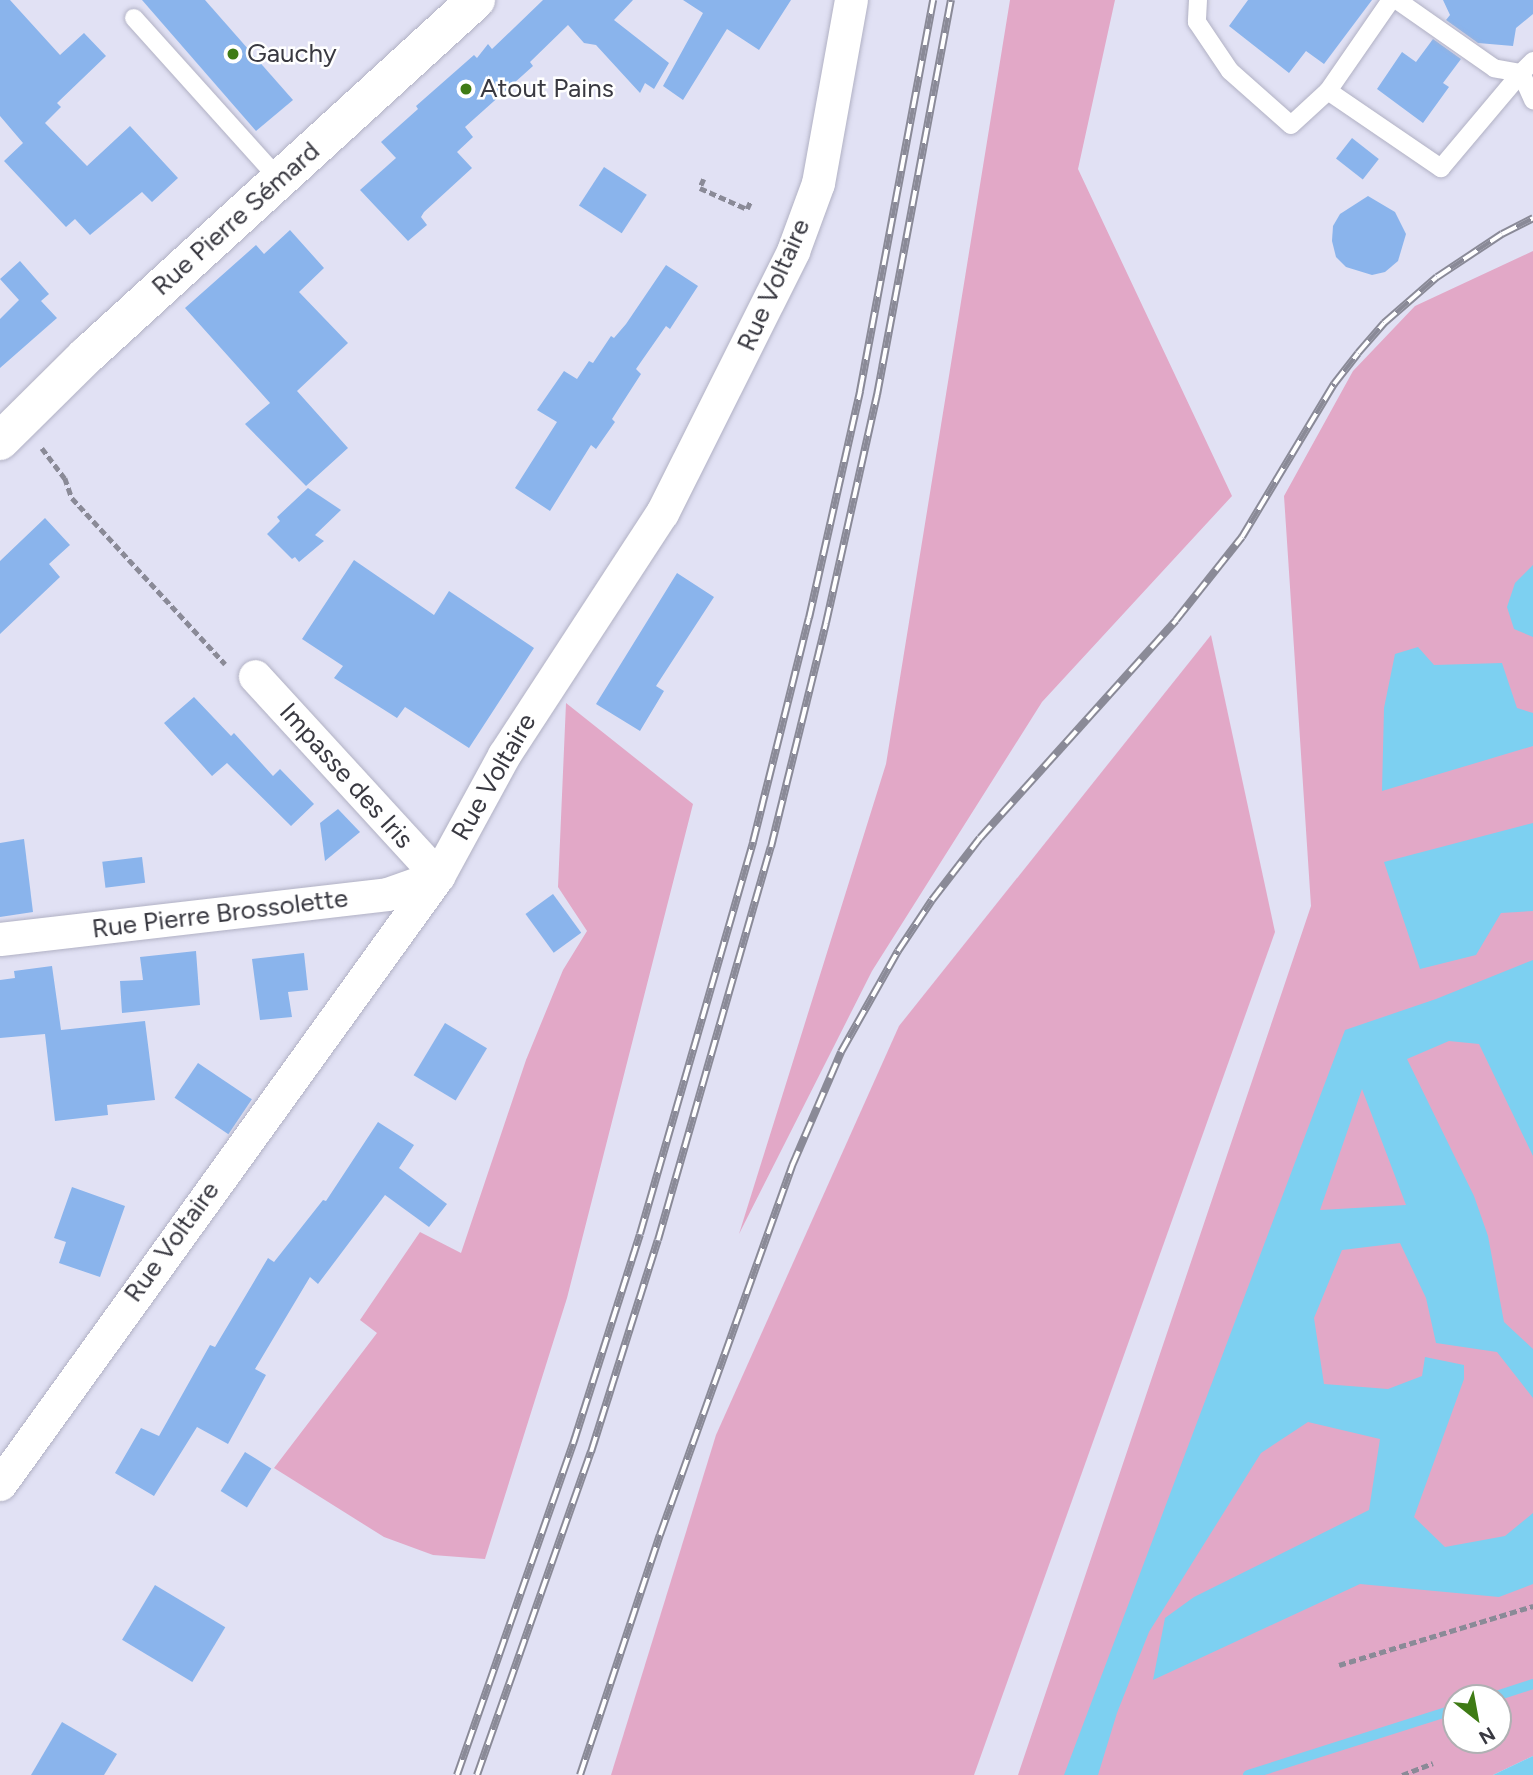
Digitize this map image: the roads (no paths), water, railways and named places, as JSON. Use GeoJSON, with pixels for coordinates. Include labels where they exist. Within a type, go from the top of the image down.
{"type":"FeatureCollection","features":[{"type":"Feature","properties":{"kind":"main road","name":"Rue Pierre Sémard"},"geometry":{"type":"LineString","coordinates":[[5,427],[476,0]]}},
{"type":"Feature","properties":{"kind":"street","name":"Rue Voltaire"},"geometry":{"type":"LineString","coordinates":[[0,1484],[438,876],[504,755],[662,513],[793,251],[818,183],[851,0]]}},
{"type":"Feature","properties":{"kind":"street","name":"Impasse des Iris"},"geometry":{"type":"LineString","coordinates":[[255,676],[438,876]]}},
{"type":"Feature","properties":{"kind":"street","name":"Rue Pierre Brossolette"},"geometry":{"type":"LineString","coordinates":[[0,939],[387,894],[438,876]]}},
{"type":"Feature","properties":{"kind":"lane"},"geometry":{"type":"LineString","coordinates":[[1198,0],[1196,22],[1230,71],[1291,125],[1328,90],[1391,0]]}},
{"type":"Feature","properties":{"kind":"lane"},"geometry":{"type":"LineString","coordinates":[[1397,0],[1494,68],[1527,67]]}},
{"type":"Feature","properties":{"kind":"lane"},"geometry":{"type":"LineString","coordinates":[[134,18],[279,179]]}},
{"type":"Feature","properties":{"kind":"lane"},"geometry":{"type":"LineString","coordinates":[[1328,90],[1441,168],[1527,67]]}},
{"type":"Feature","properties":{"kind":"lane"},"geometry":{"type":"LineString","coordinates":[[1527,67],[1533,100]]}},
{"type":"Feature","properties":{"kind":"water"},"geometry":{"type":"Polygon","coordinates":[[[1533,565],[1533,637],[1514,629],[1507,607],[1515,583],[1533,565]]]}},
{"type":"Feature","properties":{"kind":"water"},"geometry":{"type":"Polygon","coordinates":[[[1418,647],[1434,665],[1502,663],[1517,708],[1533,713],[1533,746],[1382,791],[1384,708],[1395,654],[1418,647]]]}},
{"type":"Feature","properties":{"kind":"water"},"geometry":{"type":"Polygon","coordinates":[[[1533,823],[1533,911],[1501,913],[1476,955],[1420,969],[1384,862],[1533,823]]]}},
{"type":"Feature","properties":{"kind":"water"},"geometry":{"type":"Polygon","coordinates":[[[1533,960],[1533,1156],[1479,1044],[1449,1041],[1407,1059],[1474,1196],[1488,1236],[1504,1322],[1533,1349],[1533,1398],[1497,1352],[1436,1343],[1426,1298],[1400,1243],[1342,1250],[1314,1318],[1324,1384],[1388,1389],[1422,1376],[1425,1357],[1464,1365],[1464,1379],[1414,1517],[1445,1547],[1505,1536],[1533,1513],[1533,1584],[1499,1597],[1360,1584],[1153,1680],[1165,1618],[1194,1597],[1369,1510],[1380,1439],[1308,1422],[1261,1453],[1149,1632],[1117,1713],[1098,1775],[1064,1775],[1345,1030],[1436,999],[1533,960]],[[1362,1089],[1320,1210],[1406,1205],[1362,1089]]]}},
{"type":"Feature","properties":{"kind":"water"},"geometry":{"type":"Polygon","coordinates":[[[1533,1756],[1533,1775],[1493,1775],[1533,1756]]]}},
{"type":"Feature","properties":{"kind":"waterway"},"geometry":{"type":"LineString","coordinates":[[1512,1691],[1533,1684]]}},
{"type":"Feature","properties":{"kind":"waterway"},"geometry":{"type":"LineString","coordinates":[[1248,1775],[1442,1713]]}},
{"type":"Feature","properties":{"kind":"railway"},"geometry":{"type":"LineString","coordinates":[[457,1775],[573,1444],[640,1234],[753,842],[809,618],[860,391],[933,0]]}},
{"type":"Feature","properties":{"kind":"railway"},"geometry":{"type":"LineString","coordinates":[[477,1775],[591,1452],[658,1240],[771,847],[826,623],[877,395],[951,0]]}},
{"type":"Feature","properties":{"kind":"railway"},"geometry":{"type":"LineString","coordinates":[[580,1775],[660,1535],[792,1166],[841,1052],[898,951],[932,900],[980,838],[1176,620],[1242,537],[1334,384],[1358,353],[1384,323],[1437,277],[1502,234],[1533,218]]}},
{"type":"Feature","properties":{"kind":"place","name":"Gauchy"},"geometry":{"type":"Point","coordinates":[233,54]}},
{"type":"Feature","properties":{"kind":"place","name":"Atout Pains"},"geometry":{"type":"Point","coordinates":[466,89]}}]}
